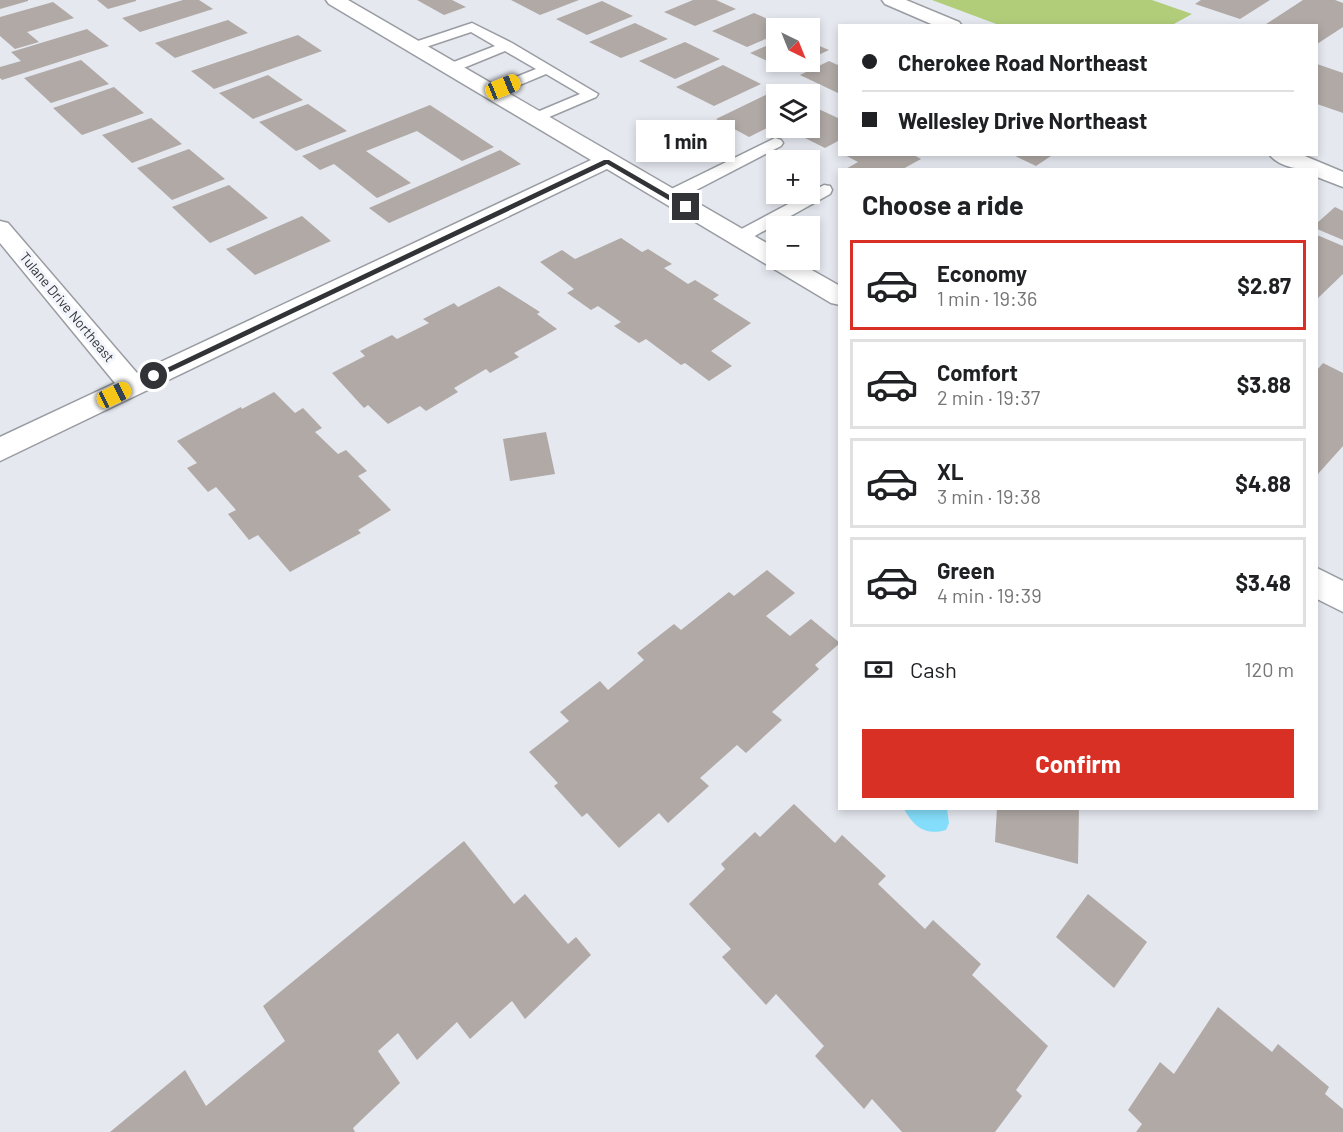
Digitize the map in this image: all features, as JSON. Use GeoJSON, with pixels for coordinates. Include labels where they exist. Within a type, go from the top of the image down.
{"type":"FeatureCollection","features":[{"type":"Feature","properties":{"kind":"street"},"geometry":{"type":"LineString","coordinates":[[335,0],[838,296]]}},
{"type":"Feature","properties":{"kind":"street"},"geometry":{"type":"LineString","coordinates":[[891,0],[948,24]]}},
{"type":"Feature","properties":{"kind":"street"},"geometry":{"type":"LineString","coordinates":[[1285,156],[1314,168]]}},
{"type":"Feature","properties":{"kind":"street"},"geometry":{"type":"LineString","coordinates":[[0,450],[607,161]]}},
{"type":"Feature","properties":{"kind":"street"},"geometry":{"type":"LineString","coordinates":[[1318,170],[1343,180]]}},
{"type":"Feature","properties":{"kind":"street","name":"Tulane Drive Northeast"},"geometry":{"type":"LineString","coordinates":[[0,228],[133,386]]}},
{"type":"Feature","properties":{"kind":"street"},"geometry":{"type":"LineString","coordinates":[[1318,583],[1343,598]]}},
{"type":"Feature","properties":{"kind":"lane"},"geometry":{"type":"LineString","coordinates":[[414,47],[472,27],[591,94],[535,118]]}},
{"type":"Feature","properties":{"kind":"lane"},"geometry":{"type":"LineString","coordinates":[[451,68],[507,46]]}},
{"type":"Feature","properties":{"kind":"lane"},"geometry":{"type":"LineString","coordinates":[[491,92],[547,69]]}},
{"type":"Feature","properties":{"kind":"lane"},"geometry":{"type":"LineString","coordinates":[[669,197],[775,143]]}},
{"type":"Feature","properties":{"kind":"lane"},"geometry":{"type":"LineString","coordinates":[[738,238],[824,190]]}},
{"type":"Feature","properties":{"kind":"green space"},"geometry":{"type":"Polygon","coordinates":[[[932,0],[1152,0],[1192,14],[1174,24],[996,24],[932,0]]]}},
{"type":"Feature","properties":{"kind":"water"},"geometry":{"type":"Polygon","coordinates":[[[905,810],[947,810],[949,823],[946,830],[932,832],[926,831],[912,821],[905,810]]]}},
{"type":"Feature","properties":{"kind":"building"},"geometry":{"type":"Polygon","coordinates":[[[0,0],[28,0],[28,1],[0,9],[0,0]]]}},
{"type":"Feature","properties":{"kind":"building"},"geometry":{"type":"Polygon","coordinates":[[[97,0],[136,0],[136,1],[108,9],[97,0]]]}},
{"type":"Feature","properties":{"kind":"building"},"geometry":{"type":"Polygon","coordinates":[[[183,0],[199,0],[213,9],[140,32],[122,18],[183,0]]]}},
{"type":"Feature","properties":{"kind":"building"},"geometry":{"type":"Polygon","coordinates":[[[417,0],[452,0],[466,7],[444,15],[417,0]]]}},
{"type":"Feature","properties":{"kind":"building"},"geometry":{"type":"Polygon","coordinates":[[[511,0],[579,0],[540,15],[511,0]]]}},
{"type":"Feature","properties":{"kind":"building"},"geometry":{"type":"Polygon","coordinates":[[[693,0],[716,0],[736,9],[695,26],[664,12],[693,0]]]}},
{"type":"Feature","properties":{"kind":"building"},"geometry":{"type":"Polygon","coordinates":[[[1201,0],[1270,0],[1240,19],[1195,4],[1201,0]]]}},
{"type":"Feature","properties":{"kind":"building"},"geometry":{"type":"Polygon","coordinates":[[[1303,0],[1335,0],[1343,3],[1343,27],[1318,43],[1318,24],[1266,24],[1303,0]]]}},
{"type":"Feature","properties":{"kind":"building"},"geometry":{"type":"Polygon","coordinates":[[[602,1],[633,16],[587,35],[556,19],[602,1]]]}},
{"type":"Feature","properties":{"kind":"building"},"geometry":{"type":"Polygon","coordinates":[[[53,2],[74,18],[27,32],[39,42],[15,49],[0,36],[0,17],[53,2]]]}},
{"type":"Feature","properties":{"kind":"building"},"geometry":{"type":"Polygon","coordinates":[[[754,13],[766,18],[766,39],[747,47],[712,31],[754,13]]]}},
{"type":"Feature","properties":{"kind":"building"},"geometry":{"type":"Polygon","coordinates":[[[228,20],[248,33],[175,58],[155,43],[228,20]]]}},
{"type":"Feature","properties":{"kind":"building"},"geometry":{"type":"Polygon","coordinates":[[[635,23],[668,39],[621,58],[589,42],[635,23]]]}},
{"type":"Feature","properties":{"kind":"building"},"geometry":{"type":"Polygon","coordinates":[[[87,29],[109,46],[2,80],[0,78],[0,67],[21,61],[11,52],[87,29]]]}},
{"type":"Feature","properties":{"kind":"building"},"geometry":{"type":"Polygon","coordinates":[[[298,35],[322,51],[214,89],[191,71],[298,35]]]}},
{"type":"Feature","properties":{"kind":"building"},"geometry":{"type":"Polygon","coordinates":[[[685,42],[720,59],[675,79],[639,61],[685,42]]]}},
{"type":"Feature","properties":{"kind":"building"},"geometry":{"type":"Polygon","coordinates":[[[766,46],[766,60],[750,53],[766,46]]]}},
{"type":"Feature","properties":{"kind":"building"},"geometry":{"type":"Polygon","coordinates":[[[820,46],[829,50],[820,54],[820,46]]]}},
{"type":"Feature","properties":{"kind":"building"},"geometry":{"type":"Polygon","coordinates":[[[81,60],[109,84],[51,103],[24,78],[81,60]]]}},
{"type":"Feature","properties":{"kind":"building"},"geometry":{"type":"Polygon","coordinates":[[[829,61],[838,65],[838,93],[800,75],[806,72],[820,72],[820,65],[829,61]]]}},
{"type":"Feature","properties":{"kind":"building"},"geometry":{"type":"Polygon","coordinates":[[[1318,64],[1343,73],[1343,113],[1318,104],[1318,64]]]}},
{"type":"Feature","properties":{"kind":"building"},"geometry":{"type":"Polygon","coordinates":[[[723,65],[761,84],[714,106],[676,87],[723,65]]]}},
{"type":"Feature","properties":{"kind":"building"},"geometry":{"type":"Polygon","coordinates":[[[268,75],[303,100],[253,119],[219,93],[268,75]]]}},
{"type":"Feature","properties":{"kind":"building"},"geometry":{"type":"Polygon","coordinates":[[[114,87],[144,113],[82,135],[53,108],[114,87]]]}},
{"type":"Feature","properties":{"kind":"building"},"geometry":{"type":"Polygon","coordinates":[[[766,95],[766,128],[749,137],[716,119],[766,95]]]}},
{"type":"Feature","properties":{"kind":"building"},"geometry":{"type":"Polygon","coordinates":[[[308,104],[347,131],[296,151],[259,122],[308,104]]]}},
{"type":"Feature","properties":{"kind":"building"},"geometry":{"type":"Polygon","coordinates":[[[430,105],[494,147],[462,161],[417,131],[366,151],[411,183],[377,198],[334,164],[320,170],[302,156],[430,105]]]}},
{"type":"Feature","properties":{"kind":"building"},"geometry":{"type":"Polygon","coordinates":[[[820,110],[838,118],[838,141],[825,148],[805,138],[820,138],[820,110]]]}},
{"type":"Feature","properties":{"kind":"building"},"geometry":{"type":"Polygon","coordinates":[[[151,118],[182,144],[132,163],[102,135],[151,118]]]}},
{"type":"Feature","properties":{"kind":"building"},"geometry":{"type":"Polygon","coordinates":[[[189,149],[225,179],[172,200],[137,168],[189,149]]]}},
{"type":"Feature","properties":{"kind":"building"},"geometry":{"type":"Polygon","coordinates":[[[500,150],[521,164],[389,223],[369,208],[500,150]]]}},
{"type":"Feature","properties":{"kind":"building"},"geometry":{"type":"Polygon","coordinates":[[[847,156],[916,156],[921,159],[905,168],[848,168],[858,162],[847,156]]]}},
{"type":"Feature","properties":{"kind":"building"},"geometry":{"type":"Polygon","coordinates":[[[1015,156],[1051,156],[1036,166],[1015,156]]]}},
{"type":"Feature","properties":{"kind":"building"},"geometry":{"type":"Polygon","coordinates":[[[229,185],[268,218],[210,243],[172,207],[229,185]]]}},
{"type":"Feature","properties":{"kind":"building"},"geometry":{"type":"Polygon","coordinates":[[[1335,207],[1343,211],[1343,240],[1318,229],[1318,222],[1335,207]]]}},
{"type":"Feature","properties":{"kind":"building"},"geometry":{"type":"Polygon","coordinates":[[[302,216],[331,241],[255,275],[226,249],[302,216]]]}},
{"type":"Feature","properties":{"kind":"building"},"geometry":{"type":"Polygon","coordinates":[[[1318,235],[1343,246],[1343,274],[1318,298],[1318,235]]]}},
{"type":"Feature","properties":{"kind":"building"},"geometry":{"type":"Polygon","coordinates":[[[621,238],[642,252],[648,249],[672,264],[664,268],[688,284],[695,280],[719,295],[713,299],[751,323],[711,351],[732,366],[709,381],[685,363],[681,365],[646,339],[639,343],[614,326],[621,322],[598,306],[591,310],[567,293],[574,289],[540,262],[562,250],[575,259],[621,238]]]}},
{"type":"Feature","properties":{"kind":"building"},"geometry":{"type":"Polygon","coordinates":[[[499,286],[540,312],[537,314],[557,329],[514,353],[519,357],[490,373],[486,369],[454,388],[458,392],[426,411],[420,406],[388,424],[368,405],[364,408],[332,373],[365,356],[360,351],[392,335],[397,339],[429,323],[423,319],[454,303],[458,307],[499,286]]]}},
{"type":"Feature","properties":{"kind":"building"},"geometry":{"type":"Polygon","coordinates":[[[1323,363],[1343,373],[1343,446],[1318,474],[1318,369],[1323,363]]]}},
{"type":"Feature","properties":{"kind":"building"},"geometry":{"type":"Polygon","coordinates":[[[274,392],[295,413],[303,408],[322,428],[315,432],[338,454],[346,450],[367,471],[358,476],[391,510],[358,530],[361,533],[290,572],[258,535],[249,540],[228,514],[236,510],[216,487],[208,492],[187,468],[197,463],[177,441],[274,392]]]}},
{"type":"Feature","properties":{"kind":"building"},"geometry":{"type":"Polygon","coordinates":[[[546,432],[555,474],[510,481],[503,439],[546,432]]]}},
{"type":"Feature","properties":{"kind":"building"},"geometry":{"type":"Polygon","coordinates":[[[767,570],[795,593],[766,616],[790,636],[811,619],[838,641],[838,645],[815,665],[819,669],[772,712],[782,720],[746,753],[737,745],[700,778],[709,786],[668,823],[659,813],[619,848],[587,813],[582,817],[554,786],[558,783],[529,752],[569,721],[560,712],[600,681],[608,690],[644,660],[637,653],[674,624],[681,630],[729,592],[734,596],[767,570]]]}},
{"type":"Feature","properties":{"kind":"building"},"geometry":{"type":"Polygon","coordinates":[[[794,804],[835,843],[842,835],[886,876],[878,884],[925,929],[933,920],[981,964],[972,975],[1048,1046],[1016,1090],[1022,1096],[995,1132],[902,1132],[872,1099],[864,1109],[815,1056],[824,1046],[776,994],[766,1005],[722,957],[731,949],[689,904],[725,869],[721,864],[755,832],[760,837],[794,804]]]}},
{"type":"Feature","properties":{"kind":"building"},"geometry":{"type":"Polygon","coordinates":[[[997,810],[1079,810],[1078,864],[995,842],[997,810]]]}},
{"type":"Feature","properties":{"kind":"building"},"geometry":{"type":"Polygon","coordinates":[[[464,841],[514,904],[525,894],[568,944],[576,937],[591,955],[525,1019],[512,1001],[470,1039],[457,1022],[417,1060],[398,1033],[378,1051],[400,1083],[353,1128],[355,1132],[110,1132],[185,1070],[206,1106],[285,1041],[263,1006],[464,841]]]}},
{"type":"Feature","properties":{"kind":"building"},"geometry":{"type":"Polygon","coordinates":[[[1088,894],[1147,942],[1114,988],[1056,937],[1088,894]]]}},
{"type":"Feature","properties":{"kind":"building"},"geometry":{"type":"Polygon","coordinates":[[[1218,1007],[1272,1052],[1278,1044],[1329,1087],[1325,1094],[1343,1109],[1343,1132],[1136,1132],[1142,1124],[1128,1110],[1160,1062],[1174,1074],[1218,1007]]]}},
{"type":"Feature","properties":{"kind":"route"},"geometry":{"type":"LineString","coordinates":[[154,376],[607,161],[686,207]]}}]}
